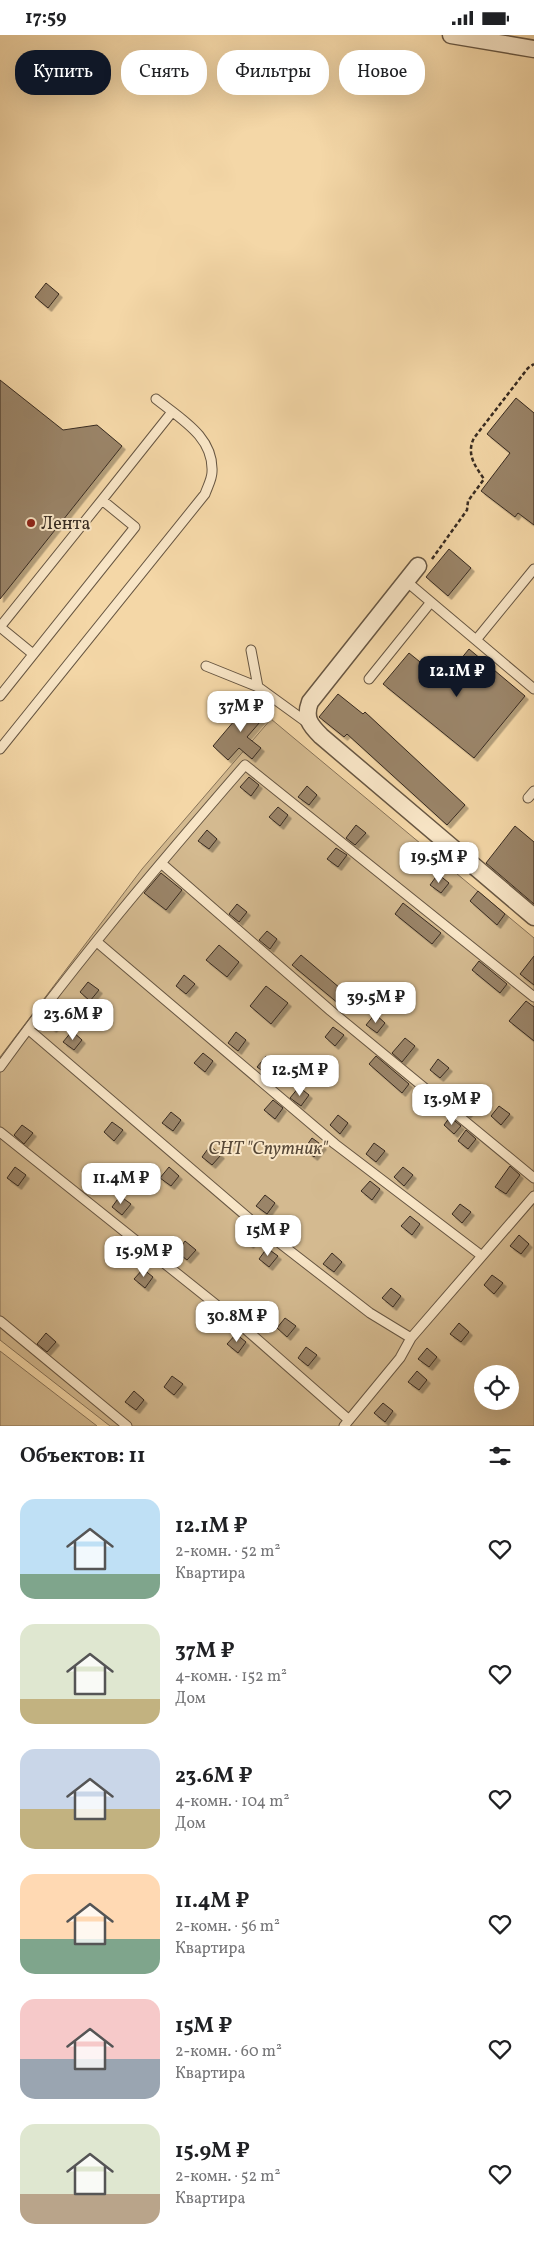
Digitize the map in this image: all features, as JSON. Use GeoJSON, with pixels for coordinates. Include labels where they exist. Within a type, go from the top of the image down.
{"type":"FeatureCollection","features":[{"type":"Feature","properties":{"kind":"street"},"geometry":{"type":"LineString","coordinates":[[451,35],[534,49]]}},
{"type":"Feature","properties":{"kind":"street"},"geometry":{"type":"LineString","coordinates":[[423,565],[406,581],[310,702],[306,713],[310,725],[534,917]]}},
{"type":"Feature","properties":{"kind":"lane"},"geometry":{"type":"LineString","coordinates":[[0,749],[204,494],[212,474],[210,452],[199,433],[156,399]]}},
{"type":"Feature","properties":{"kind":"lane"},"geometry":{"type":"LineString","coordinates":[[34,654],[0,627],[172,412]]}},
{"type":"Feature","properties":{"kind":"lane"},"geometry":{"type":"LineString","coordinates":[[0,696],[136,527],[102,500]]}},
{"type":"Feature","properties":{"kind":"lane"},"geometry":{"type":"LineString","coordinates":[[476,640],[534,569]]}},
{"type":"Feature","properties":{"kind":"lane"},"geometry":{"type":"LineString","coordinates":[[406,581],[534,689]]}},
{"type":"Feature","properties":{"kind":"lane"},"geometry":{"type":"LineString","coordinates":[[369,679],[432,602]]}},
{"type":"Feature","properties":{"kind":"lane"},"geometry":{"type":"LineString","coordinates":[[251,650],[258,687]]}},
{"type":"Feature","properties":{"kind":"lane"},"geometry":{"type":"LineString","coordinates":[[206,665],[258,687],[310,725]]}},
{"type":"Feature","properties":{"kind":"lane"},"geometry":{"type":"LineString","coordinates":[[0,1067],[160,863],[245,765],[534,997]]}},
{"type":"Feature","properties":{"kind":"lane"},"geometry":{"type":"LineString","coordinates":[[160,863],[331,1011],[534,1178]]}},
{"type":"Feature","properties":{"kind":"lane"},"geometry":{"type":"LineString","coordinates":[[97,942],[335,1144],[482,1256]]}},
{"type":"Feature","properties":{"kind":"lane"},"geometry":{"type":"LineString","coordinates":[[28,1029],[259,1227],[370,1313],[411,1339]]}},
{"type":"Feature","properties":{"kind":"lane"},"geometry":{"type":"LineString","coordinates":[[0,1132],[234,1319],[347,1423],[400,1358],[411,1339],[534,1195]]}},
{"type":"Feature","properties":{"kind":"lane"},"geometry":{"type":"LineString","coordinates":[[0,1321],[127,1426]]}},
{"type":"Feature","properties":{"kind":"path"},"geometry":{"type":"LineString","coordinates":[[423,565],[467,510],[468,501],[484,479],[473,463],[470,446],[474,438],[528,368],[534,364]]}},
{"type":"Feature","properties":{"kind":"green space","name":"СНТ \"Спутник\""},"geometry":{"type":"Polygon","coordinates":[[[271,719],[534,938],[534,1426],[110,1426],[0,1340],[0,1057],[142,869],[271,719]]]}},
{"type":"Feature","properties":{"kind":"green space"},"geometry":{"type":"Polygon","coordinates":[[[0,1351],[97,1426],[0,1426],[0,1351]]]}},
{"type":"Feature","properties":{"kind":"building"},"geometry":{"type":"Polygon","coordinates":[[[46,283],[59,294],[48,308],[35,297],[46,283]]]}},
{"type":"Feature","properties":{"kind":"building","name":"Лента"},"geometry":{"type":"Polygon","coordinates":[[[0,380],[63,430],[97,425],[122,446],[0,599],[0,380]]]}},
{"type":"Feature","properties":{"kind":"building"},"geometry":{"type":"Polygon","coordinates":[[[516,398],[534,413],[534,525],[518,513],[515,517],[481,491],[510,453],[487,434],[516,398]]]}},
{"type":"Feature","properties":{"kind":"building"},"geometry":{"type":"Polygon","coordinates":[[[449,549],[471,568],[448,596],[426,577],[449,549]]]}},
{"type":"Feature","properties":{"kind":"building"},"geometry":{"type":"Polygon","coordinates":[[[469,649],[525,696],[474,758],[383,684],[409,653],[430,670],[438,660],[451,671],[469,649]]]}},
{"type":"Feature","properties":{"kind":"building"},"geometry":{"type":"Polygon","coordinates":[[[338,694],[363,714],[365,712],[465,805],[447,825],[347,734],[344,737],[319,717],[338,694]]]}},
{"type":"Feature","properties":{"kind":"building"},"geometry":{"type":"Polygon","coordinates":[[[251,701],[267,714],[247,737],[261,748],[252,759],[239,748],[228,760],[213,746],[251,701]]]}},
{"type":"Feature","properties":{"kind":"building"},"geometry":{"type":"Polygon","coordinates":[[[249,777],[259,785],[251,796],[240,787],[249,777]]]}},
{"type":"Feature","properties":{"kind":"building"},"geometry":{"type":"Polygon","coordinates":[[[307,786],[317,795],[309,805],[298,797],[307,786]]]}},
{"type":"Feature","properties":{"kind":"building"},"geometry":{"type":"Polygon","coordinates":[[[278,807],[288,815],[280,826],[269,817],[278,807]]]}},
{"type":"Feature","properties":{"kind":"building"},"geometry":{"type":"Polygon","coordinates":[[[356,825],[366,833],[355,845],[346,838],[356,825]]]}},
{"type":"Feature","properties":{"kind":"building"},"geometry":{"type":"Polygon","coordinates":[[[515,826],[534,842],[534,904],[486,863],[515,826]]]}},
{"type":"Feature","properties":{"kind":"building"},"geometry":{"type":"Polygon","coordinates":[[[207,830],[217,839],[209,849],[198,841],[207,830]]]}},
{"type":"Feature","properties":{"kind":"building"},"geometry":{"type":"Polygon","coordinates":[[[336,848],[347,855],[338,867],[327,859],[336,848]]]}},
{"type":"Feature","properties":{"kind":"building"},"geometry":{"type":"Polygon","coordinates":[[[161,873],[182,890],[166,910],[144,893],[161,873]]]}},
{"type":"Feature","properties":{"kind":"building"},"geometry":{"type":"Polygon","coordinates":[[[438,874],[449,883],[441,893],[430,885],[438,874]]]}},
{"type":"Feature","properties":{"kind":"building"},"geometry":{"type":"Polygon","coordinates":[[[478,891],[505,914],[497,925],[470,901],[478,891]]]}},
{"type":"Feature","properties":{"kind":"building"},"geometry":{"type":"Polygon","coordinates":[[[403,903],[441,933],[432,944],[395,914],[403,903]]]}},
{"type":"Feature","properties":{"kind":"building"},"geometry":{"type":"Polygon","coordinates":[[[237,904],[247,912],[239,922],[229,914],[237,904]]]}},
{"type":"Feature","properties":{"kind":"building"},"geometry":{"type":"Polygon","coordinates":[[[267,931],[277,939],[270,949],[259,940],[267,931]]]}},
{"type":"Feature","properties":{"kind":"building"},"geometry":{"type":"Polygon","coordinates":[[[219,945],[239,962],[227,977],[206,960],[219,945]]]}},
{"type":"Feature","properties":{"kind":"building"},"geometry":{"type":"Polygon","coordinates":[[[301,955],[347,994],[339,1004],[292,965],[301,955]]]}},
{"type":"Feature","properties":{"kind":"building"},"geometry":{"type":"Polygon","coordinates":[[[534,956],[534,985],[520,974],[534,956]]]}},
{"type":"Feature","properties":{"kind":"building"},"geometry":{"type":"Polygon","coordinates":[[[479,961],[507,984],[500,993],[472,970],[479,961]]]}},
{"type":"Feature","properties":{"kind":"building"},"geometry":{"type":"Polygon","coordinates":[[[184,975],[195,984],[186,994],[176,986],[184,975]]]}},
{"type":"Feature","properties":{"kind":"building"},"geometry":{"type":"Polygon","coordinates":[[[88,982],[99,990],[90,1001],[80,992],[88,982]]]}},
{"type":"Feature","properties":{"kind":"building"},"geometry":{"type":"Polygon","coordinates":[[[266,986],[288,1003],[271,1024],[250,1006],[266,986]]]}},
{"type":"Feature","properties":{"kind":"building"},"geometry":{"type":"Polygon","coordinates":[[[526,1001],[534,1007],[534,1041],[509,1021],[526,1001]]]}},
{"type":"Feature","properties":{"kind":"building"},"geometry":{"type":"Polygon","coordinates":[[[52,1010],[62,1019],[53,1029],[43,1021],[52,1010]]]}},
{"type":"Feature","properties":{"kind":"building"},"geometry":{"type":"Polygon","coordinates":[[[375,1014],[385,1023],[377,1033],[366,1025],[375,1014]]]}},
{"type":"Feature","properties":{"kind":"building"},"geometry":{"type":"Polygon","coordinates":[[[333,1027],[344,1035],[335,1046],[325,1037],[333,1027]]]}},
{"type":"Feature","properties":{"kind":"building"},"geometry":{"type":"Polygon","coordinates":[[[72,1031],[82,1040],[74,1050],[63,1042],[72,1031]]]}},
{"type":"Feature","properties":{"kind":"building"},"geometry":{"type":"Polygon","coordinates":[[[236,1032],[246,1040],[238,1051],[228,1043],[236,1032]]]}},
{"type":"Feature","properties":{"kind":"building"},"geometry":{"type":"Polygon","coordinates":[[[405,1038],[415,1046],[402,1062],[392,1053],[405,1038]]]}},
{"type":"Feature","properties":{"kind":"building"},"geometry":{"type":"Polygon","coordinates":[[[203,1053],[213,1061],[205,1072],[194,1063],[203,1053]]]}},
{"type":"Feature","properties":{"kind":"building"},"geometry":{"type":"Polygon","coordinates":[[[266,1056],[276,1065],[268,1075],[257,1067],[266,1056]]]}},
{"type":"Feature","properties":{"kind":"building"},"geometry":{"type":"Polygon","coordinates":[[[376,1056],[409,1084],[402,1093],[369,1064],[376,1056]]]}},
{"type":"Feature","properties":{"kind":"building"},"geometry":{"type":"Polygon","coordinates":[[[438,1059],[449,1068],[440,1078],[430,1070],[438,1059]]]}},
{"type":"Feature","properties":{"kind":"building"},"geometry":{"type":"Polygon","coordinates":[[[299,1087],[309,1095],[301,1106],[290,1098],[299,1087]]]}},
{"type":"Feature","properties":{"kind":"building"},"geometry":{"type":"Polygon","coordinates":[[[468,1093],[478,1101],[467,1115],[458,1107],[468,1093]]]}},
{"type":"Feature","properties":{"kind":"building"},"geometry":{"type":"Polygon","coordinates":[[[273,1100],[283,1108],[275,1119],[264,1110],[273,1100]]]}},
{"type":"Feature","properties":{"kind":"building"},"geometry":{"type":"Polygon","coordinates":[[[499,1106],[510,1114],[501,1125],[491,1116],[499,1106]]]}},
{"type":"Feature","properties":{"kind":"building"},"geometry":{"type":"Polygon","coordinates":[[[171,1112],[181,1120],[173,1131],[162,1123],[171,1112]]]}},
{"type":"Feature","properties":{"kind":"building"},"geometry":{"type":"Polygon","coordinates":[[[338,1115],[348,1123],[340,1134],[330,1125],[338,1115]]]}},
{"type":"Feature","properties":{"kind":"building"},"geometry":{"type":"Polygon","coordinates":[[[450,1117],[461,1126],[454,1134],[444,1125],[450,1117]]]}},
{"type":"Feature","properties":{"kind":"building"},"geometry":{"type":"Polygon","coordinates":[[[112,1122],[123,1130],[114,1141],[104,1132],[112,1122]]]}},
{"type":"Feature","properties":{"kind":"building"},"geometry":{"type":"Polygon","coordinates":[[[22,1125],[33,1133],[24,1144],[14,1135],[22,1125]]]}},
{"type":"Feature","properties":{"kind":"building"},"geometry":{"type":"Polygon","coordinates":[[[466,1130],[476,1139],[468,1149],[458,1141],[466,1130]]]}},
{"type":"Feature","properties":{"kind":"building"},"geometry":{"type":"Polygon","coordinates":[[[312,1138],[323,1146],[314,1157],[304,1149],[312,1138]]]}},
{"type":"Feature","properties":{"kind":"building"},"geometry":{"type":"Polygon","coordinates":[[[374,1143],[385,1151],[376,1162],[366,1154],[374,1143]]]}},
{"type":"Feature","properties":{"kind":"building"},"geometry":{"type":"Polygon","coordinates":[[[210,1146],[221,1155],[212,1165],[202,1157],[210,1146]]]}},
{"type":"Feature","properties":{"kind":"building"},"geometry":{"type":"Polygon","coordinates":[[[510,1166],[520,1175],[506,1194],[495,1187],[510,1166]]]}},
{"type":"Feature","properties":{"kind":"building"},"geometry":{"type":"Polygon","coordinates":[[[15,1167],[26,1175],[18,1186],[7,1178],[15,1167]]]}},
{"type":"Feature","properties":{"kind":"building"},"geometry":{"type":"Polygon","coordinates":[[[169,1167],[179,1176],[171,1186],[160,1178],[169,1167]]]}},
{"type":"Feature","properties":{"kind":"building"},"geometry":{"type":"Polygon","coordinates":[[[403,1167],[413,1175],[404,1186],[394,1177],[403,1167]]]}},
{"type":"Feature","properties":{"kind":"building"},"geometry":{"type":"Polygon","coordinates":[[[370,1181],[380,1189],[372,1200],[361,1191],[370,1181]]]}},
{"type":"Feature","properties":{"kind":"building"},"geometry":{"type":"Polygon","coordinates":[[[265,1195],[275,1203],[267,1214],[256,1206],[265,1195]]]}},
{"type":"Feature","properties":{"kind":"building"},"geometry":{"type":"Polygon","coordinates":[[[120,1196],[131,1204],[122,1215],[112,1207],[120,1196]]]}},
{"type":"Feature","properties":{"kind":"building"},"geometry":{"type":"Polygon","coordinates":[[[460,1204],[471,1212],[462,1223],[452,1214],[460,1204]]]}},
{"type":"Feature","properties":{"kind":"building"},"geometry":{"type":"Polygon","coordinates":[[[410,1216],[420,1224],[412,1235],[401,1226],[410,1216]]]}},
{"type":"Feature","properties":{"kind":"building"},"geometry":{"type":"Polygon","coordinates":[[[248,1226],[258,1234],[250,1245],[240,1236],[248,1226]]]}},
{"type":"Feature","properties":{"kind":"building"},"geometry":{"type":"Polygon","coordinates":[[[519,1235],[529,1244],[521,1254],[510,1246],[519,1235]]]}},
{"type":"Feature","properties":{"kind":"building"},"geometry":{"type":"Polygon","coordinates":[[[185,1241],[196,1250],[187,1260],[177,1252],[185,1241]]]}},
{"type":"Feature","properties":{"kind":"building"},"geometry":{"type":"Polygon","coordinates":[[[267,1248],[278,1256],[269,1267],[259,1259],[267,1248]]]}},
{"type":"Feature","properties":{"kind":"building"},"geometry":{"type":"Polygon","coordinates":[[[332,1253],[342,1262],[334,1272],[323,1264],[332,1253]]]}},
{"type":"Feature","properties":{"kind":"building"},"geometry":{"type":"Polygon","coordinates":[[[143,1269],[153,1277],[145,1288],[134,1279],[143,1269]]]}},
{"type":"Feature","properties":{"kind":"building"},"geometry":{"type":"Polygon","coordinates":[[[492,1275],[503,1283],[494,1294],[484,1285],[492,1275]]]}},
{"type":"Feature","properties":{"kind":"building"},"geometry":{"type":"Polygon","coordinates":[[[391,1288],[401,1296],[393,1307],[382,1298],[391,1288]]]}},
{"type":"Feature","properties":{"kind":"building"},"geometry":{"type":"Polygon","coordinates":[[[285,1318],[296,1326],[287,1337],[277,1328],[285,1318]]]}},
{"type":"Feature","properties":{"kind":"building"},"geometry":{"type":"Polygon","coordinates":[[[459,1323],[469,1332],[461,1342],[450,1334],[459,1323]]]}},
{"type":"Feature","properties":{"kind":"building"},"geometry":{"type":"Polygon","coordinates":[[[46,1333],[56,1342],[47,1352],[37,1344],[46,1333]]]}},
{"type":"Feature","properties":{"kind":"building"},"geometry":{"type":"Polygon","coordinates":[[[236,1334],[246,1342],[238,1353],[227,1344],[236,1334]]]}},
{"type":"Feature","properties":{"kind":"building"},"geometry":{"type":"Polygon","coordinates":[[[306,1347],[317,1355],[308,1366],[298,1358],[306,1347]]]}},
{"type":"Feature","properties":{"kind":"building"},"geometry":{"type":"Polygon","coordinates":[[[427,1348],[437,1357],[429,1367],[418,1359],[427,1348]]]}},
{"type":"Feature","properties":{"kind":"building"},"geometry":{"type":"Polygon","coordinates":[[[417,1371],[427,1380],[419,1390],[408,1382],[417,1371]]]}},
{"type":"Feature","properties":{"kind":"building"},"geometry":{"type":"Polygon","coordinates":[[[172,1376],[183,1384],[174,1395],[164,1387],[172,1376]]]}},
{"type":"Feature","properties":{"kind":"building"},"geometry":{"type":"Polygon","coordinates":[[[134,1391],[144,1400],[136,1410],[125,1402],[134,1391]]]}},
{"type":"Feature","properties":{"kind":"building"},"geometry":{"type":"Polygon","coordinates":[[[383,1403],[393,1411],[385,1422],[374,1413],[383,1403]]]}},
{"type":"Feature","properties":{"kind":"place","name":"Лента"},"geometry":{"type":"Point","coordinates":[31,523]}}]}
